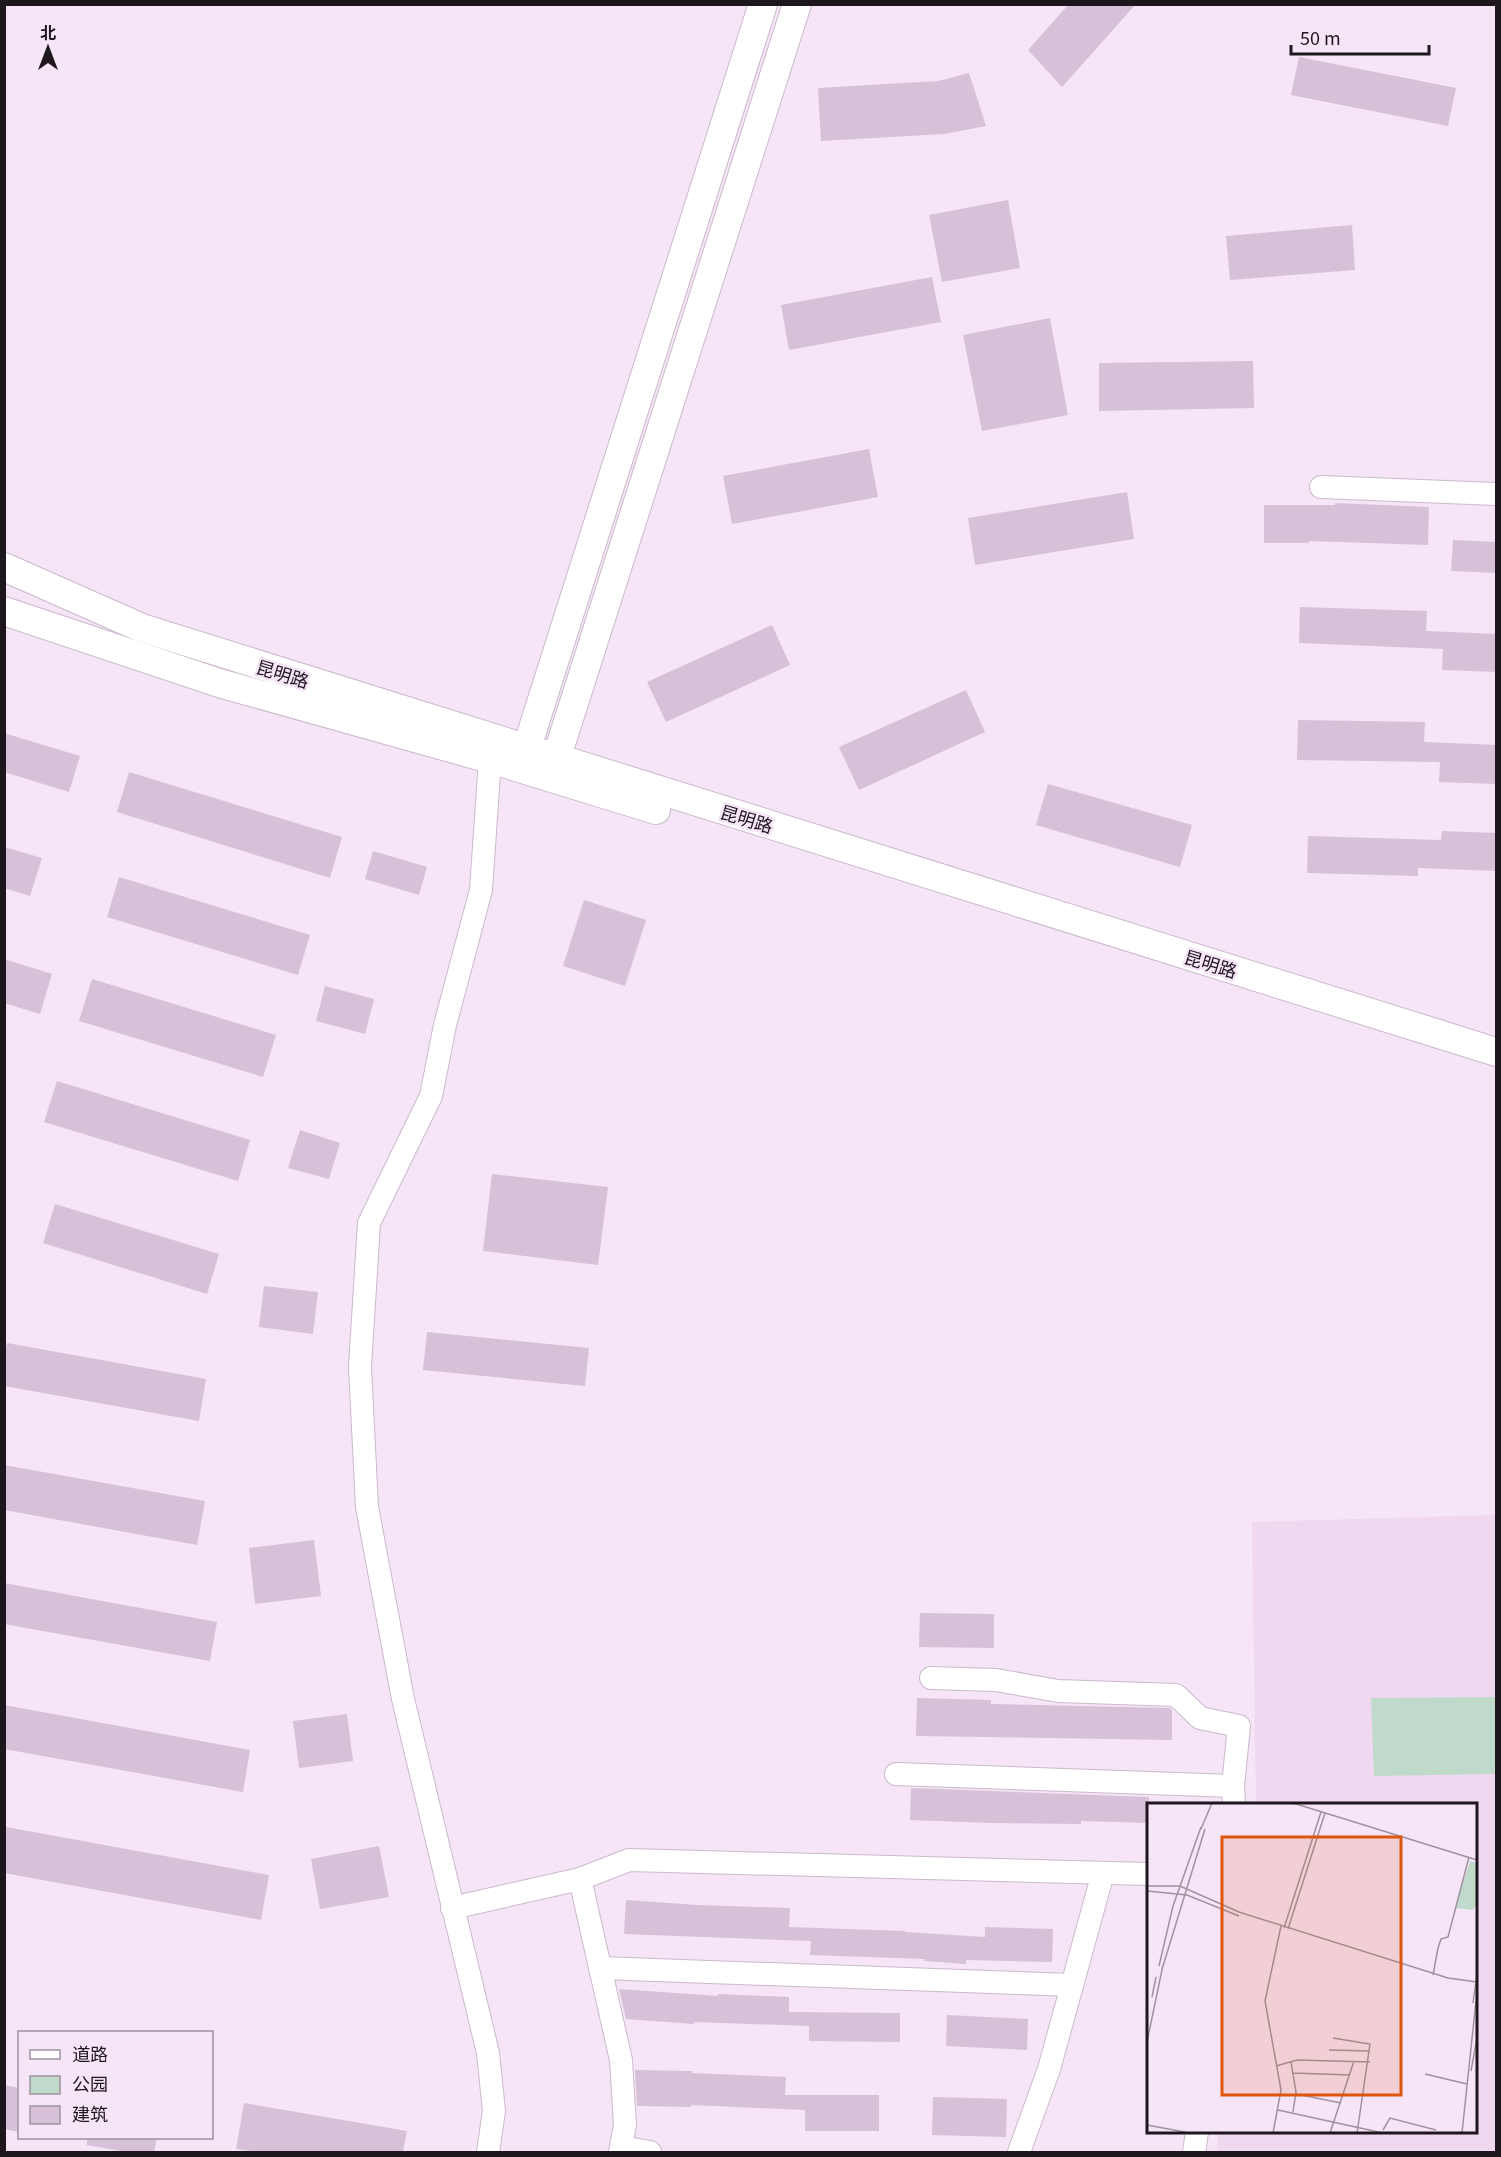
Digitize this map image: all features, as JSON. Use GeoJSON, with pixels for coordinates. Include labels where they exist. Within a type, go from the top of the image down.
{"type":"FeatureCollection","features":[{"type":"Feature","properties":{"kind":"main road"},"geometry":{"type":"LineString","coordinates":[[523,759],[763,4]]}},
{"type":"Feature","properties":{"kind":"main road"},"geometry":{"type":"LineString","coordinates":[[553,768],[797,4]]}},
{"type":"Feature","properties":{"kind":"main road","name":"昆明路"},"geometry":{"type":"LineString","coordinates":[[4,567],[142,628],[494,750],[1497,1052]]}},
{"type":"Feature","properties":{"kind":"main road","name":"昆明路"},"geometry":{"type":"LineString","coordinates":[[4,611],[219,682],[494,750]]}},
{"type":"Feature","properties":{"kind":"main road","name":"昆明路"},"geometry":{"type":"LineString","coordinates":[[553,768],[1497,1070]]}},
{"type":"Feature","properties":{"kind":"street"},"geometry":{"type":"LineString","coordinates":[[1321,487],[1497,494]]}},
{"type":"Feature","properties":{"kind":"street"},"geometry":{"type":"LineString","coordinates":[[488,2152],[494,2111],[488,2053],[403,1699],[367,1507],[360,1366],[369,1223],[430,1096],[445,1024],[481,890],[494,750]]}},
{"type":"Feature","properties":{"kind":"street"},"geometry":{"type":"LineString","coordinates":[[896,1774],[1233,1795],[1239,1726],[1200,1718],[1176,1695],[1058,1691],[996,1680],[931,1678]]}},
{"type":"Feature","properties":{"kind":"street"},"geometry":{"type":"LineString","coordinates":[[452,1908],[580,1879],[629,1860],[1147,1874]]}},
{"type":"Feature","properties":{"kind":"street"},"geometry":{"type":"LineString","coordinates":[[1019,2152],[1049,2069],[1103,1873]]}},
{"type":"Feature","properties":{"kind":"street"},"geometry":{"type":"LineString","coordinates":[[580,1879],[621,2060],[625,2125],[621,2150],[650,2152]]}},
{"type":"Feature","properties":{"kind":"street"},"geometry":{"type":"LineString","coordinates":[[600,1968],[1072,1985]]}},
{"type":"Feature","properties":{"kind":"street"},"geometry":{"type":"LineString","coordinates":[[1194,2152],[1197,2133]]}},
{"type":"Feature","properties":{"kind":"shaded area"},"geometry":{"type":"Polygon","coordinates":[[[1496,1515],[1496,2152],[1216,2152],[1219,2133],[1477,2133],[1477,1803],[1256,1803],[1252,1522],[1496,1515]]]}},
{"type":"Feature","properties":{"kind":"green space"},"geometry":{"type":"Polygon","coordinates":[[[1496,1697],[1496,1774],[1374,1776],[1371,1698],[1496,1697]]]}},
{"type":"Feature","properties":{"kind":"building"},"geometry":{"type":"Polygon","coordinates":[[[1069,4],[1136,4],[1062,87],[1028,50],[1069,4]]]}},
{"type":"Feature","properties":{"kind":"building"},"geometry":{"type":"Polygon","coordinates":[[[1299,57],[1456,88],[1448,126],[1291,95],[1299,57]]]}},
{"type":"Feature","properties":{"kind":"building"},"geometry":{"type":"Polygon","coordinates":[[[969,73],[986,126],[944,134],[821,141],[818,88],[938,81],[969,73]]]}},
{"type":"Feature","properties":{"kind":"building"},"geometry":{"type":"Polygon","coordinates":[[[1008,200],[1020,268],[942,282],[929,215],[1008,200]]]}},
{"type":"Feature","properties":{"kind":"building"},"geometry":{"type":"Polygon","coordinates":[[[1352,225],[1355,270],[1230,280],[1226,236],[1352,225]]]}},
{"type":"Feature","properties":{"kind":"building"},"geometry":{"type":"Polygon","coordinates":[[[932,277],[941,322],[789,350],[781,305],[932,277]]]}},
{"type":"Feature","properties":{"kind":"building"},"geometry":{"type":"Polygon","coordinates":[[[1050,318],[1068,415],[982,431],[963,335],[1050,318]]]}},
{"type":"Feature","properties":{"kind":"building"},"geometry":{"type":"Polygon","coordinates":[[[1253,361],[1254,408],[1099,411],[1099,363],[1253,361]]]}},
{"type":"Feature","properties":{"kind":"building"},"geometry":{"type":"Polygon","coordinates":[[[869,449],[878,497],[732,524],[723,476],[869,449]]]}},
{"type":"Feature","properties":{"kind":"building"},"geometry":{"type":"Polygon","coordinates":[[[1127,492],[1134,539],[975,565],[968,518],[1127,492]]]}},
{"type":"Feature","properties":{"kind":"building"},"geometry":{"type":"Polygon","coordinates":[[[1335,503],[1429,507],[1428,545],[1309,541],[1309,543],[1264,543],[1264,505],[1335,505],[1335,503]]]}},
{"type":"Feature","properties":{"kind":"building"},"geometry":{"type":"Polygon","coordinates":[[[1453,540],[1497,542],[1497,573],[1451,571],[1453,540]]]}},
{"type":"Feature","properties":{"kind":"building"},"geometry":{"type":"Polygon","coordinates":[[[1300,607],[1427,611],[1426,631],[1497,634],[1497,672],[1442,670],[1443,649],[1299,643],[1300,607]]]}},
{"type":"Feature","properties":{"kind":"building"},"geometry":{"type":"Polygon","coordinates":[[[772,625],[790,665],[666,722],[647,682],[772,625]]]}},
{"type":"Feature","properties":{"kind":"building"},"geometry":{"type":"Polygon","coordinates":[[[966,690],[985,732],[859,790],[839,747],[966,690]]]}},
{"type":"Feature","properties":{"kind":"building"},"geometry":{"type":"Polygon","coordinates":[[[1298,720],[1425,722],[1424,742],[1497,745],[1497,784],[1439,782],[1440,762],[1297,760],[1298,720]]]}},
{"type":"Feature","properties":{"kind":"building"},"geometry":{"type":"Polygon","coordinates":[[[4,733],[80,756],[69,792],[4,772],[4,733]]]}},
{"type":"Feature","properties":{"kind":"building"},"geometry":{"type":"Polygon","coordinates":[[[129,772],[342,837],[330,878],[117,812],[129,772]]]}},
{"type":"Feature","properties":{"kind":"building"},"geometry":{"type":"Polygon","coordinates":[[[1048,784],[1192,825],[1180,867],[1036,825],[1048,784]]]}},
{"type":"Feature","properties":{"kind":"building"},"geometry":{"type":"Polygon","coordinates":[[[1442,831],[1497,833],[1497,871],[1418,868],[1418,876],[1307,873],[1308,836],[1441,840],[1442,831]]]}},
{"type":"Feature","properties":{"kind":"building"},"geometry":{"type":"Polygon","coordinates":[[[4,847],[42,858],[30,896],[4,888],[4,847]]]}},
{"type":"Feature","properties":{"kind":"building"},"geometry":{"type":"Polygon","coordinates":[[[373,851],[427,867],[419,895],[365,879],[373,851]]]}},
{"type":"Feature","properties":{"kind":"building"},"geometry":{"type":"Polygon","coordinates":[[[119,877],[310,935],[298,975],[107,917],[119,877]]]}},
{"type":"Feature","properties":{"kind":"building"},"geometry":{"type":"Polygon","coordinates":[[[584,900],[646,920],[625,986],[563,966],[584,900]]]}},
{"type":"Feature","properties":{"kind":"building"},"geometry":{"type":"Polygon","coordinates":[[[4,959],[52,974],[40,1014],[4,1003],[4,959]]]}},
{"type":"Feature","properties":{"kind":"building"},"geometry":{"type":"Polygon","coordinates":[[[92,979],[276,1035],[263,1077],[79,1021],[92,979]]]}},
{"type":"Feature","properties":{"kind":"building"},"geometry":{"type":"Polygon","coordinates":[[[325,986],[374,999],[365,1034],[316,1021],[325,986]]]}},
{"type":"Feature","properties":{"kind":"building"},"geometry":{"type":"Polygon","coordinates":[[[57,1081],[250,1140],[238,1181],[44,1122],[57,1081]]]}},
{"type":"Feature","properties":{"kind":"building"},"geometry":{"type":"Polygon","coordinates":[[[300,1130],[340,1143],[329,1179],[288,1168],[300,1130]]]}},
{"type":"Feature","properties":{"kind":"building"},"geometry":{"type":"Polygon","coordinates":[[[492,1174],[608,1187],[598,1265],[483,1251],[492,1174]]]}},
{"type":"Feature","properties":{"kind":"building"},"geometry":{"type":"Polygon","coordinates":[[[55,1204],[219,1254],[207,1294],[43,1243],[55,1204]]]}},
{"type":"Feature","properties":{"kind":"building"},"geometry":{"type":"Polygon","coordinates":[[[264,1286],[318,1292],[313,1334],[259,1327],[264,1286]]]}},
{"type":"Feature","properties":{"kind":"building"},"geometry":{"type":"Polygon","coordinates":[[[427,1332],[589,1348],[585,1386],[423,1370],[427,1332]]]}},
{"type":"Feature","properties":{"kind":"building"},"geometry":{"type":"Polygon","coordinates":[[[7,1343],[206,1379],[199,1421],[4,1386],[4,1357],[7,1343]]]}},
{"type":"Feature","properties":{"kind":"building"},"geometry":{"type":"Polygon","coordinates":[[[4,1465],[205,1501],[197,1545],[4,1510],[4,1465]]]}},
{"type":"Feature","properties":{"kind":"building"},"geometry":{"type":"Polygon","coordinates":[[[314,1540],[321,1596],[255,1604],[249,1548],[314,1540]]]}},
{"type":"Feature","properties":{"kind":"building"},"geometry":{"type":"Polygon","coordinates":[[[4,1583],[217,1622],[210,1661],[4,1624],[4,1583]]]}},
{"type":"Feature","properties":{"kind":"building"},"geometry":{"type":"Polygon","coordinates":[[[920,1613],[994,1614],[994,1648],[919,1647],[920,1613]]]}},
{"type":"Feature","properties":{"kind":"building"},"geometry":{"type":"Polygon","coordinates":[[[917,1698],[991,1700],[991,1704],[1170,1708],[1172,1710],[1172,1740],[916,1736],[917,1698]]]}},
{"type":"Feature","properties":{"kind":"building"},"geometry":{"type":"Polygon","coordinates":[[[4,1705],[250,1750],[243,1792],[4,1749],[4,1705]]]}},
{"type":"Feature","properties":{"kind":"building"},"geometry":{"type":"Polygon","coordinates":[[[347,1714],[353,1761],[299,1768],[293,1721],[347,1714]]]}},
{"type":"Feature","properties":{"kind":"building"},"geometry":{"type":"Polygon","coordinates":[[[911,1788],[1149,1797],[1147,1823],[1081,1821],[1081,1824],[989,1823],[910,1820],[911,1788]]]}},
{"type":"Feature","properties":{"kind":"building"},"geometry":{"type":"Polygon","coordinates":[[[6,1827],[269,1875],[261,1920],[4,1873],[6,1827]]]}},
{"type":"Feature","properties":{"kind":"building"},"geometry":{"type":"Polygon","coordinates":[[[379,1846],[389,1897],[320,1909],[311,1859],[379,1846]]]}},
{"type":"Feature","properties":{"kind":"building"},"geometry":{"type":"Polygon","coordinates":[[[626,1900],[790,1908],[789,1927],[905,1931],[985,1937],[985,1927],[1053,1929],[1052,1962],[966,1960],[966,1964],[924,1961],[925,1959],[810,1955],[811,1941],[624,1934],[626,1900]]]}},
{"type":"Feature","properties":{"kind":"building"},"geometry":{"type":"Polygon","coordinates":[[[619,1989],[718,1996],[718,1994],[789,1997],[789,2012],[900,2013],[900,2042],[809,2041],[809,2026],[694,2022],[694,2024],[626,2019],[619,1989]]]}},
{"type":"Feature","properties":{"kind":"building"},"geometry":{"type":"Polygon","coordinates":[[[947,2015],[1028,2019],[1027,2050],[946,2046],[947,2015]]]}},
{"type":"Feature","properties":{"kind":"building"},"geometry":{"type":"Polygon","coordinates":[[[635,2070],[786,2077],[785,2095],[879,2095],[879,2131],[805,2131],[805,2110],[691,2105],[691,2107],[637,2106],[635,2070]]]}},
{"type":"Feature","properties":{"kind":"building"},"geometry":{"type":"Polygon","coordinates":[[[4,2085],[18,2088],[18,2132],[4,2129],[4,2085]]]}},
{"type":"Feature","properties":{"kind":"building"},"geometry":{"type":"Polygon","coordinates":[[[933,2097],[1007,2099],[1006,2137],[932,2135],[933,2097]]]}},
{"type":"Feature","properties":{"kind":"building"},"geometry":{"type":"Polygon","coordinates":[[[244,2103],[407,2131],[403,2152],[258,2152],[236,2149],[244,2103]]]}},
{"type":"Feature","properties":{"kind":"building"},"geometry":{"type":"Polygon","coordinates":[[[87,2139],[157,2139],[154,2152],[127,2152],[87,2145],[87,2139]]]}}]}
